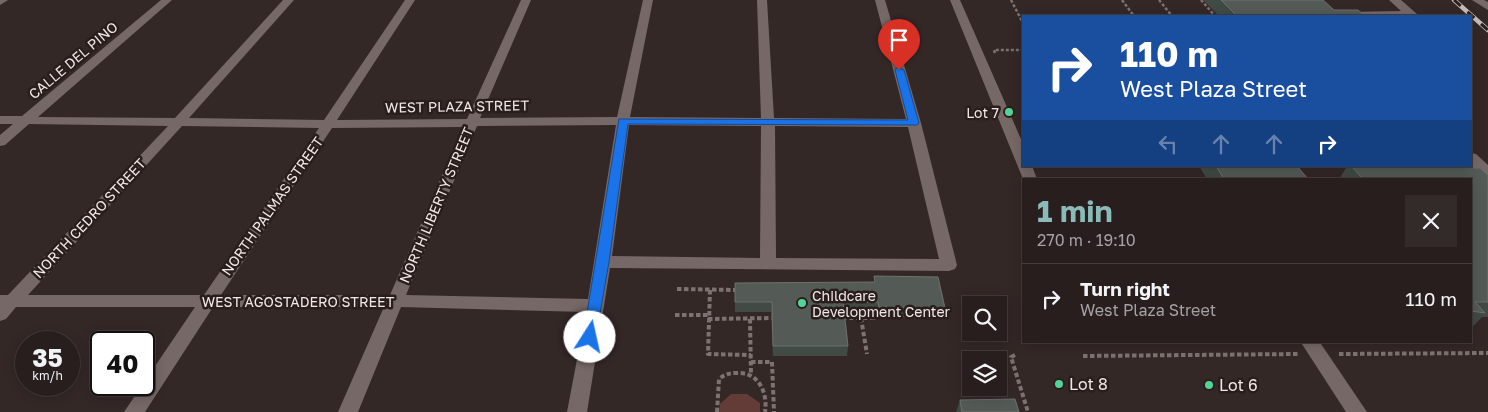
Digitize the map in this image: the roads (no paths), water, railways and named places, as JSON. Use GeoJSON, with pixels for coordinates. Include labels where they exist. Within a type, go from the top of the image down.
{"type":"FeatureCollection","features":[{"type":"Feature","properties":{"kind":"street","name":"CALLE DEL PINO"},"geometry":{"type":"LineString","coordinates":[[0,142],[167,0]]}},
{"type":"Feature","properties":{"kind":"street","name":"NORTH CEDRO STREET"},"geometry":{"type":"LineString","coordinates":[[0,314],[6,301],[179,122],[289,0]]}},
{"type":"Feature","properties":{"kind":"street","name":"NORTH PALMAS STREET"},"geometry":{"type":"LineString","coordinates":[[134,412],[206,302],[330,124],[410,0]]}},
{"type":"Feature","properties":{"kind":"street","name":"NORTH LIBERTY STREET"},"geometry":{"type":"LineString","coordinates":[[348,412],[526,0]]}},
{"type":"Feature","properties":{"kind":"street"},"geometry":{"type":"LineString","coordinates":[[577,412],[603,262],[623,121],[648,0]]}},
{"type":"Feature","properties":{"kind":"street"},"geometry":{"type":"LineString","coordinates":[[762,0],[768,123],[768,262]]}},
{"type":"Feature","properties":{"kind":"street"},"geometry":{"type":"LineString","coordinates":[[603,262],[949,265],[914,123],[880,0]]}},
{"type":"Feature","properties":{"kind":"street"},"geometry":{"type":"LineString","coordinates":[[955,0],[1022,160]]}},
{"type":"Feature","properties":{"kind":"street"},"geometry":{"type":"LineString","coordinates":[[1334,15],[1412,14],[1394,0]]}},
{"type":"Feature","properties":{"kind":"street"},"geometry":{"type":"LineString","coordinates":[[1477,0],[1488,7]]}},
{"type":"Feature","properties":{"kind":"street","name":"WEST PLAZA STREET"},"geometry":{"type":"LineString","coordinates":[[0,120],[330,124],[623,121],[914,123]]}},
{"type":"Feature","properties":{"kind":"street"},"geometry":{"type":"LineString","coordinates":[[1472,158],[1488,172]]}},
{"type":"Feature","properties":{"kind":"street","name":"WEST AGOSTADERO STREET"},"geometry":{"type":"LineString","coordinates":[[6,301],[395,301],[595,306]]}},
{"type":"Feature","properties":{"kind":"street"},"geometry":{"type":"LineString","coordinates":[[1307,348],[1357,412]]}},
{"type":"Feature","properties":{"kind":"railway"},"geometry":{"type":"LineString","coordinates":[[1454,0],[1471,15]]}},
{"type":"Feature","properties":{"kind":"railway"},"geometry":{"type":"LineString","coordinates":[[1472,16],[1488,30]]}},
{"type":"Feature","properties":{"kind":"place","name":"Lot 7"},"geometry":{"type":"Point","coordinates":[1009,112]}},
{"type":"Feature","properties":{"kind":"place","name":"Childcare Development Center"},"geometry":{"type":"Point","coordinates":[802,303]}},
{"type":"Feature","properties":{"kind":"place","name":"Lot 8"},"geometry":{"type":"Point","coordinates":[1059,384]}},
{"type":"Feature","properties":{"kind":"place","name":"Lot 6"},"geometry":{"type":"Point","coordinates":[1209,385]}}]}
